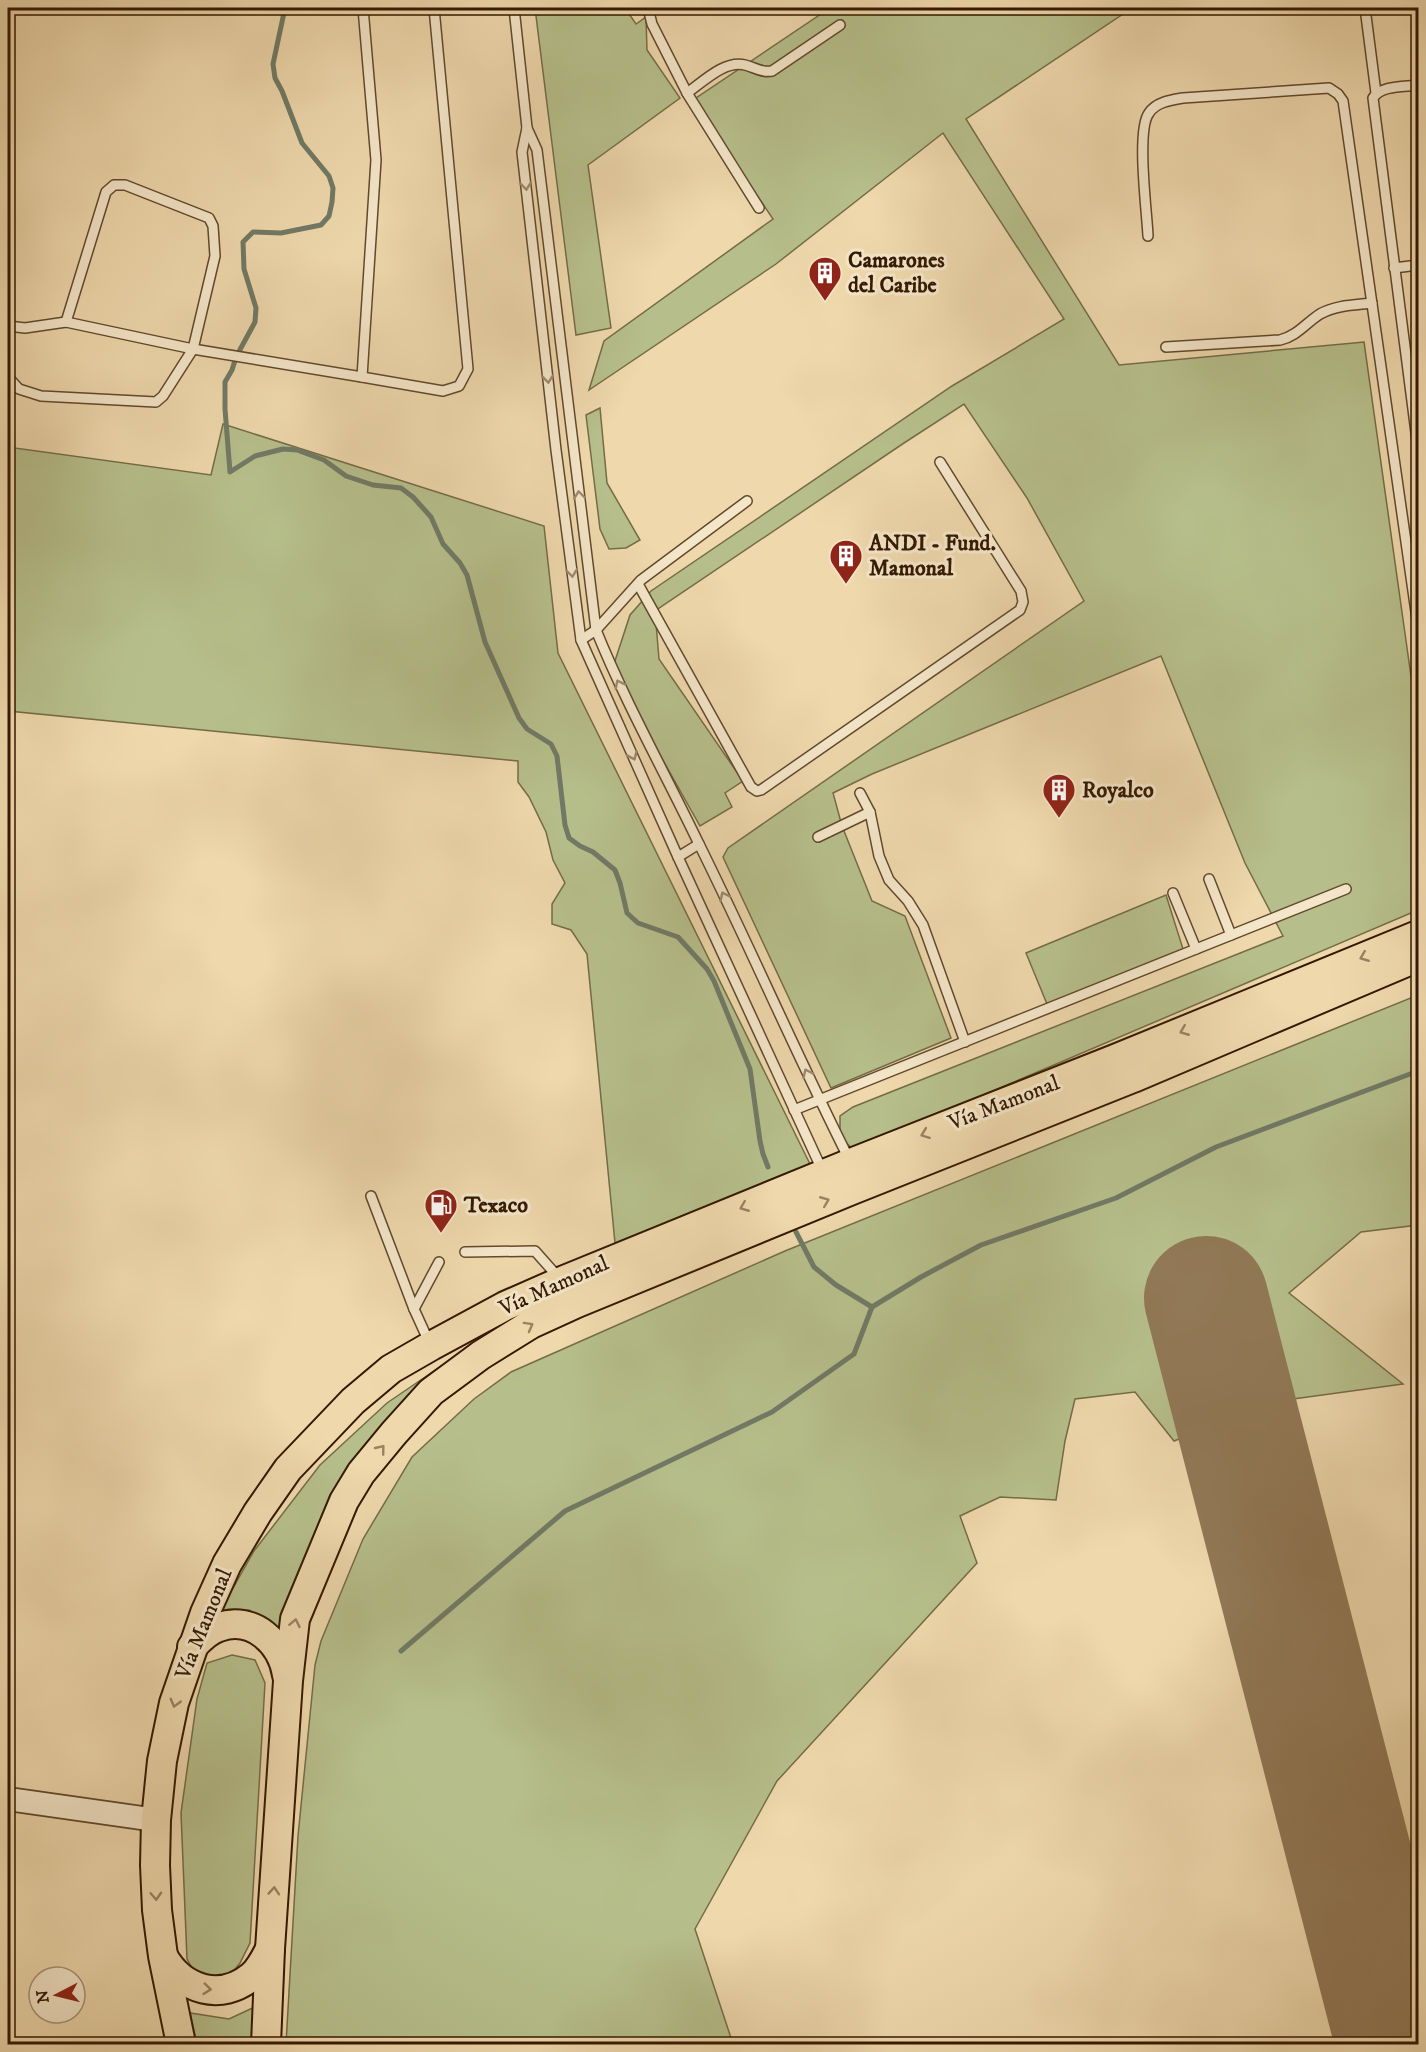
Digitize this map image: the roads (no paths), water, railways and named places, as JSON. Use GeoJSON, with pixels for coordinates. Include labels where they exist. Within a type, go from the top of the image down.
{"type":"FeatureCollection","features":[{"type":"Feature","properties":{"kind":"main road","name":"Vía Mamonal"},"geometry":{"type":"LineString","coordinates":[[181,2044],[163,1956],[155,1865],[156,1820],[162,1761],[174,1703],[192,1647],[227,1564],[258,1512],[288,1469],[353,1401],[391,1369],[431,1346],[505,1306],[562,1281],[1419,935]]}},
{"type":"Feature","properties":{"kind":"main road","name":"Vía Mamonal"},"geometry":{"type":"LineString","coordinates":[[266,2044],[288,1681],[295,1619],[344,1501],[361,1473],[432,1392],[481,1355],[531,1324],[577,1303],[1133,1078],[1419,957]]}},
{"type":"Feature","properties":{"kind":"main road"},"geometry":{"type":"LineString","coordinates":[[192,1647],[204,1634],[219,1626],[236,1624],[252,1627],[267,1636],[278,1648],[285,1664],[288,1681]]}},
{"type":"Feature","properties":{"kind":"main road"},"geometry":{"type":"LineString","coordinates":[[163,1956],[171,1969],[189,1984],[211,1990],[226,1989],[241,1984],[263,1963],[270,1949]]}},
{"type":"Feature","properties":{"kind":"street"},"geometry":{"type":"LineString","coordinates":[[8,1799],[156,1820]]}},
{"type":"Feature","properties":{"kind":"lane"},"geometry":{"type":"LineString","coordinates":[[362,377],[376,160],[363,8]]}},
{"type":"Feature","properties":{"kind":"lane"},"geometry":{"type":"LineString","coordinates":[[8,326],[25,328],[66,322],[192,349],[443,391],[459,386],[468,369],[435,8]]}},
{"type":"Feature","properties":{"kind":"lane"},"geometry":{"type":"LineString","coordinates":[[514,8],[527,128],[522,152],[580,640],[824,1174]]}},
{"type":"Feature","properties":{"kind":"lane"},"geometry":{"type":"LineString","coordinates":[[648,8],[651,24],[687,93],[759,208]]}},
{"type":"Feature","properties":{"kind":"lane"},"geometry":{"type":"LineString","coordinates":[[1365,8],[1376,93]]}},
{"type":"Feature","properties":{"kind":"lane"},"geometry":{"type":"LineString","coordinates":[[687,93],[725,66],[741,64],[761,71],[771,71],[840,25]]}},
{"type":"Feature","properties":{"kind":"lane"},"geometry":{"type":"LineString","coordinates":[[1419,85],[1383,89],[1373,98],[1419,448]]}},
{"type":"Feature","properties":{"kind":"lane"},"geometry":{"type":"LineString","coordinates":[[1148,236],[1142,135],[1148,113],[1163,102],[1183,98],[1329,88],[1338,94],[1343,101],[1419,626]]}},
{"type":"Feature","properties":{"kind":"lane"},"geometry":{"type":"LineString","coordinates":[[527,128],[537,150],[596,630],[612,670],[699,844],[851,1163]]}},
{"type":"Feature","properties":{"kind":"lane"},"geometry":{"type":"LineString","coordinates":[[8,377],[19,389],[41,396],[156,402],[163,396],[192,349],[215,256],[213,226],[209,218],[125,185],[114,185],[106,192],[66,322]]}},
{"type":"Feature","properties":{"kind":"lane"},"geometry":{"type":"LineString","coordinates":[[1394,268],[1419,265]]}},
{"type":"Feature","properties":{"kind":"lane"},"geometry":{"type":"LineString","coordinates":[[1166,347],[1280,340],[1292,337],[1320,314],[1334,308],[1372,303]]}},
{"type":"Feature","properties":{"kind":"lane"},"geometry":{"type":"LineString","coordinates":[[556,450],[573,448]]}},
{"type":"Feature","properties":{"kind":"lane"},"geometry":{"type":"LineString","coordinates":[[638,584],[751,787],[758,791],[761,790],[1020,610],[1023,602],[1021,591],[940,462]]}},
{"type":"Feature","properties":{"kind":"lane"},"geometry":{"type":"LineString","coordinates":[[580,640],[596,630],[638,584],[747,501]]}},
{"type":"Feature","properties":{"kind":"lane"},"geometry":{"type":"LineString","coordinates":[[860,793],[870,812],[879,856],[889,880],[908,901],[922,925],[965,1042]]}},
{"type":"Feature","properties":{"kind":"lane"},"geometry":{"type":"LineString","coordinates":[[818,837],[870,812]]}},
{"type":"Feature","properties":{"kind":"lane"},"geometry":{"type":"LineString","coordinates":[[678,857],[699,844]]}},
{"type":"Feature","properties":{"kind":"lane"},"geometry":{"type":"LineString","coordinates":[[1209,879],[1231,935]]}},
{"type":"Feature","properties":{"kind":"lane"},"geometry":{"type":"LineString","coordinates":[[794,1110],[1346,889]]}},
{"type":"Feature","properties":{"kind":"lane"},"geometry":{"type":"LineString","coordinates":[[1173,893],[1196,949]]}},
{"type":"Feature","properties":{"kind":"lane"},"geometry":{"type":"LineString","coordinates":[[371,1196],[414,1309],[431,1346]]}},
{"type":"Feature","properties":{"kind":"lane"},"geometry":{"type":"LineString","coordinates":[[465,1252],[535,1251],[562,1281]]}},
{"type":"Feature","properties":{"kind":"lane"},"geometry":{"type":"LineString","coordinates":[[414,1309],[439,1262]]}},
{"type":"Feature","properties":{"kind":"waterway"},"geometry":{"type":"LineString","coordinates":[[285,8],[273,64],[275,78],[302,143],[329,176],[333,188],[332,202],[329,216],[321,225],[281,233],[253,232],[243,242],[244,269],[256,308],[255,322],[225,382],[230,472],[255,456],[283,449],[297,450],[324,460],[346,476],[373,485],[401,488],[413,497],[431,517],[443,544],[460,563],[467,575],[485,642],[519,718],[527,729],[551,744],[557,756],[565,825],[569,838],[593,852],[615,870],[627,913],[638,923],[678,937],[707,969],[714,981],[750,1069],[760,1141],[768,1167]]}},
{"type":"Feature","properties":{"kind":"waterway"},"geometry":{"type":"LineString","coordinates":[[401,1651],[565,1511],[772,1412],[854,1354],[872,1307],[921,1277],[981,1245],[1116,1198],[1216,1147],[1418,1071]]}},
{"type":"Feature","properties":{"kind":"waterway"},"geometry":{"type":"LineString","coordinates":[[796,1232],[814,1267],[836,1285],[872,1307]]}},
{"type":"Feature","properties":{"kind":"place","name":"Camarones del Caribe"},"geometry":{"type":"Point","coordinates":[825,302]}},
{"type":"Feature","properties":{"kind":"place","name":"ANDI - Fund. Mamonal"},"geometry":{"type":"Point","coordinates":[846,585]}},
{"type":"Feature","properties":{"kind":"place","name":"Royalco"},"geometry":{"type":"Point","coordinates":[1059,819]}},
{"type":"Feature","properties":{"kind":"place","name":"Texaco"},"geometry":{"type":"Point","coordinates":[441,1234]}}]}
